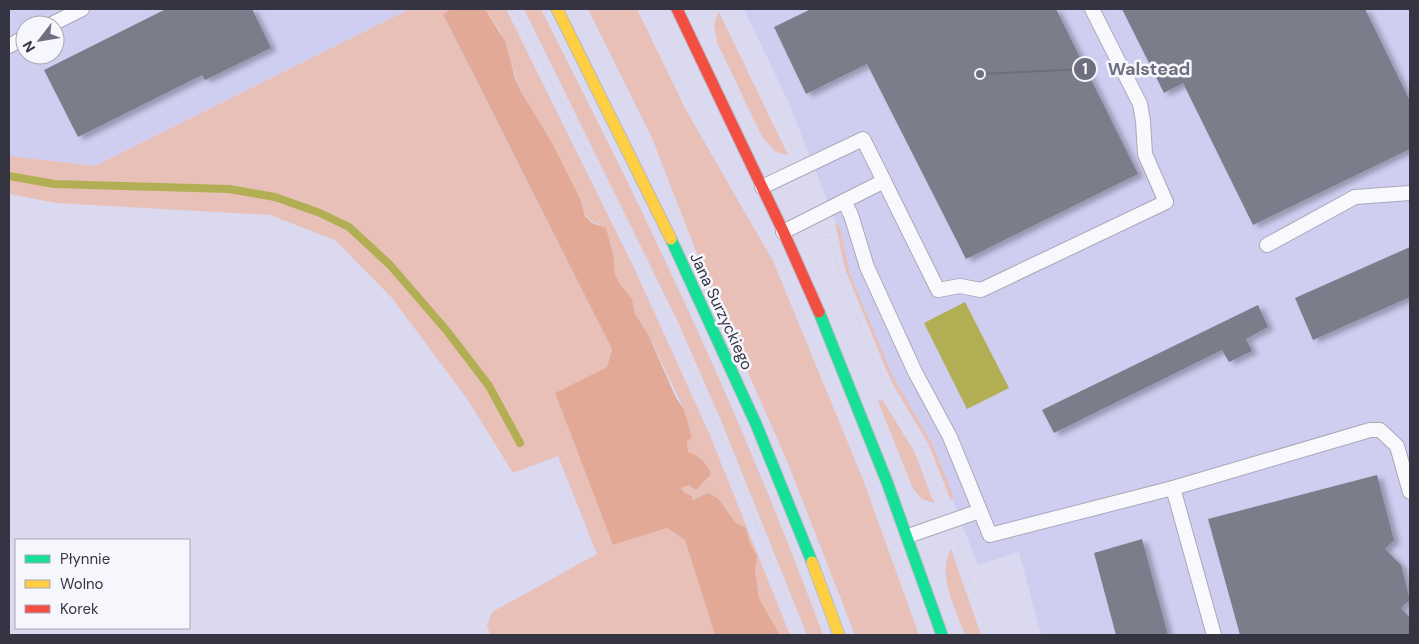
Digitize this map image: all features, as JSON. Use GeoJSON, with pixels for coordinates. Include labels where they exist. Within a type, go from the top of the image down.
{"type":"FeatureCollection","features":[{"type":"Feature","properties":{"kind":"main road","name":"Jana Surzyckiego"},"geometry":{"type":"LineString","coordinates":[[557,9],[664,225],[719,342],[776,474],[839,635]]}},
{"type":"Feature","properties":{"kind":"main road"},"geometry":{"type":"LineString","coordinates":[[677,9],[783,232],[843,370],[908,536],[942,635]]}},
{"type":"Feature","properties":{"kind":"lane"},"geometry":{"type":"LineString","coordinates":[[65,18],[82,9]]}},
{"type":"Feature","properties":{"kind":"lane"},"geometry":{"type":"LineString","coordinates":[[762,187],[862,139],[938,290],[960,286],[981,290],[1166,202],[1145,154],[1140,104],[1092,9]]}},
{"type":"Feature","properties":{"kind":"lane"},"geometry":{"type":"LineString","coordinates":[[783,232],[884,181]]}},
{"type":"Feature","properties":{"kind":"lane"},"geometry":{"type":"LineString","coordinates":[[1267,245],[1354,197],[1410,193]]}},
{"type":"Feature","properties":{"kind":"lane"},"geometry":{"type":"LineString","coordinates":[[844,201],[851,215],[867,267],[915,372],[950,437],[990,535],[1173,488],[1370,430],[1380,430],[1397,446],[1410,492]]}},
{"type":"Feature","properties":{"kind":"lane"},"geometry":{"type":"LineString","coordinates":[[1173,488],[1214,635]]}},
{"type":"Feature","properties":{"kind":"lane"},"geometry":{"type":"LineString","coordinates":[[908,536],[980,511]]}},
{"type":"Feature","properties":{"kind":"path"},"geometry":{"type":"LineString","coordinates":[[515,9],[608,194],[691,370],[762,537],[799,635]]}},
{"type":"Feature","properties":{"kind":"path"},"geometry":{"type":"LineString","coordinates":[[726,9],[796,154]]}},
{"type":"Feature","properties":{"kind":"path"},"geometry":{"type":"LineString","coordinates":[[828,227],[839,274],[884,384],[921,448],[943,503]]}},
{"type":"Feature","properties":{"kind":"path"},"geometry":{"type":"LineString","coordinates":[[957,543],[989,635]]}},
{"type":"Feature","properties":{"kind":"shaded area"},"geometry":{"type":"Polygon","coordinates":[[[9,9],[410,9],[95,166],[9,156],[9,9]]]}},
{"type":"Feature","properties":{"kind":"shaded area"},"geometry":{"type":"Polygon","coordinates":[[[410,9],[451,9],[443,14],[612,349],[607,367],[555,393],[613,545],[667,528],[685,540],[715,635],[490,635],[487,625],[492,612],[597,554],[558,456],[513,473],[468,400],[392,298],[335,240],[270,215],[56,203],[9,194],[9,156],[95,166],[410,9]]]}},
{"type":"Feature","properties":{"kind":"shaded area"},"geometry":{"type":"Polygon","coordinates":[[[451,9],[485,9],[505,41],[515,78],[521,92],[552,143],[581,201],[585,216],[592,223],[606,228],[614,259],[615,274],[632,299],[635,314],[648,334],[676,398],[684,409],[692,438],[687,441],[688,452],[702,460],[711,474],[696,490],[689,485],[681,488],[685,493],[692,496],[692,500],[708,493],[718,498],[735,522],[746,528],[749,541],[757,556],[755,571],[759,598],[780,635],[715,635],[685,540],[667,528],[613,545],[555,393],[607,367],[612,349],[443,14],[451,9]]]}},
{"type":"Feature","properties":{"kind":"shaded area"},"geometry":{"type":"Polygon","coordinates":[[[485,9],[506,9],[635,270],[709,433],[790,635],[780,635],[759,598],[755,571],[757,556],[749,541],[746,528],[735,522],[718,498],[708,493],[691,500],[681,488],[689,485],[687,440],[692,438],[684,409],[648,334],[635,314],[632,299],[615,274],[614,259],[599,224],[588,219],[581,201],[521,92],[500,31],[485,9]]]}},
{"type":"Feature","properties":{"kind":"shaded area"},"geometry":{"type":"Polygon","coordinates":[[[524,9],[541,9],[644,216],[703,342],[745,439],[823,635],[807,635],[720,418],[677,320],[524,9]]]}},
{"type":"Feature","properties":{"kind":"shaded area"},"geometry":{"type":"Polygon","coordinates":[[[588,9],[637,9],[686,110],[773,261],[862,477],[919,635],[855,635],[787,461],[706,277],[652,138],[588,9]]]}},
{"type":"Feature","properties":{"kind":"shaded area"},"geometry":{"type":"Polygon","coordinates":[[[744,9],[1410,9],[1410,635],[1041,635],[1019,552],[978,565],[932,448],[893,380],[848,271],[838,228],[789,103],[744,9]]]}},
{"type":"Feature","properties":{"kind":"shaded area"},"geometry":{"type":"Polygon","coordinates":[[[719,12],[788,155],[776,152],[762,137],[717,42],[714,24],[719,12]]]}},
{"type":"Feature","properties":{"kind":"shaded area"},"geometry":{"type":"Polygon","coordinates":[[[835,222],[840,228],[850,274],[893,377],[933,445],[953,495],[951,501],[929,445],[886,369],[845,269],[835,222]]]}},
{"type":"Feature","properties":{"kind":"shaded area"},"geometry":{"type":"Polygon","coordinates":[[[965,302],[1009,388],[967,409],[924,323],[965,302]]]}},
{"type":"Feature","properties":{"kind":"shaded area"},"geometry":{"type":"Polygon","coordinates":[[[882,399],[914,451],[934,503],[922,499],[913,489],[878,401],[882,399]]]}},
{"type":"Feature","properties":{"kind":"shaded area"},"geometry":{"type":"Polygon","coordinates":[[[951,549],[981,635],[965,635],[949,592],[946,569],[951,549]]]}},
{"type":"Feature","properties":{"kind":"building"},"geometry":{"type":"Polygon","coordinates":[[[166,9],[252,9],[271,48],[205,80],[202,75],[78,137],[44,70],[54,65],[65,65],[65,60],[166,9]]]}},
{"type":"Feature","properties":{"kind":"building"},"geometry":{"type":"Polygon","coordinates":[[[811,9],[1056,9],[1138,174],[966,259],[867,64],[806,94],[774,27],[811,9]]]}},
{"type":"Feature","properties":{"kind":"building"},"geometry":{"type":"Polygon","coordinates":[[[1122,9],[1365,9],[1410,101],[1410,149],[1253,225],[1183,83],[1164,93],[1122,9]]]}},
{"type":"Feature","properties":{"kind":"building"},"geometry":{"type":"Polygon","coordinates":[[[1410,247],[1410,297],[1313,340],[1295,298],[1410,247]]]}},
{"type":"Feature","properties":{"kind":"building"},"geometry":{"type":"Polygon","coordinates":[[[1258,305],[1268,327],[1246,339],[1252,351],[1229,362],[1222,350],[1054,433],[1042,410],[1258,305]]]}},
{"type":"Feature","properties":{"kind":"building"},"geometry":{"type":"Polygon","coordinates":[[[1377,475],[1394,540],[1385,549],[1401,565],[1410,600],[1401,608],[1410,618],[1410,635],[1240,635],[1208,519],[1377,475]]]}},
{"type":"Feature","properties":{"kind":"building"},"geometry":{"type":"Polygon","coordinates":[[[1142,539],[1168,635],[1116,635],[1094,553],[1142,539]]]}},
{"type":"Feature","properties":{"kind":"waterway"},"geometry":{"type":"LineString","coordinates":[[9,176],[54,184],[229,189],[275,197],[320,213],[349,227],[390,265],[447,331],[489,386],[520,443]]}},
{"type":"Feature","properties":{"kind":"traffic: fast"},"geometry":{"type":"LineString","coordinates":[[671,239],[756,424],[812,562]]}},
{"type":"Feature","properties":{"kind":"traffic: fast"},"geometry":{"type":"LineString","coordinates":[[819,312],[887,482],[942,635]]}},
{"type":"Feature","properties":{"kind":"traffic: slow"},"geometry":{"type":"LineString","coordinates":[[557,9],[671,239]]}},
{"type":"Feature","properties":{"kind":"traffic: slow"},"geometry":{"type":"LineString","coordinates":[[812,562],[839,635]]}},
{"type":"Feature","properties":{"kind":"traffic: jam"},"geometry":{"type":"LineString","coordinates":[[677,9],[783,231],[819,312]]}},
{"type":"Feature","properties":{"kind":"place","name":"Walstead"},"geometry":{"type":"Point","coordinates":[980,74]}}]}
